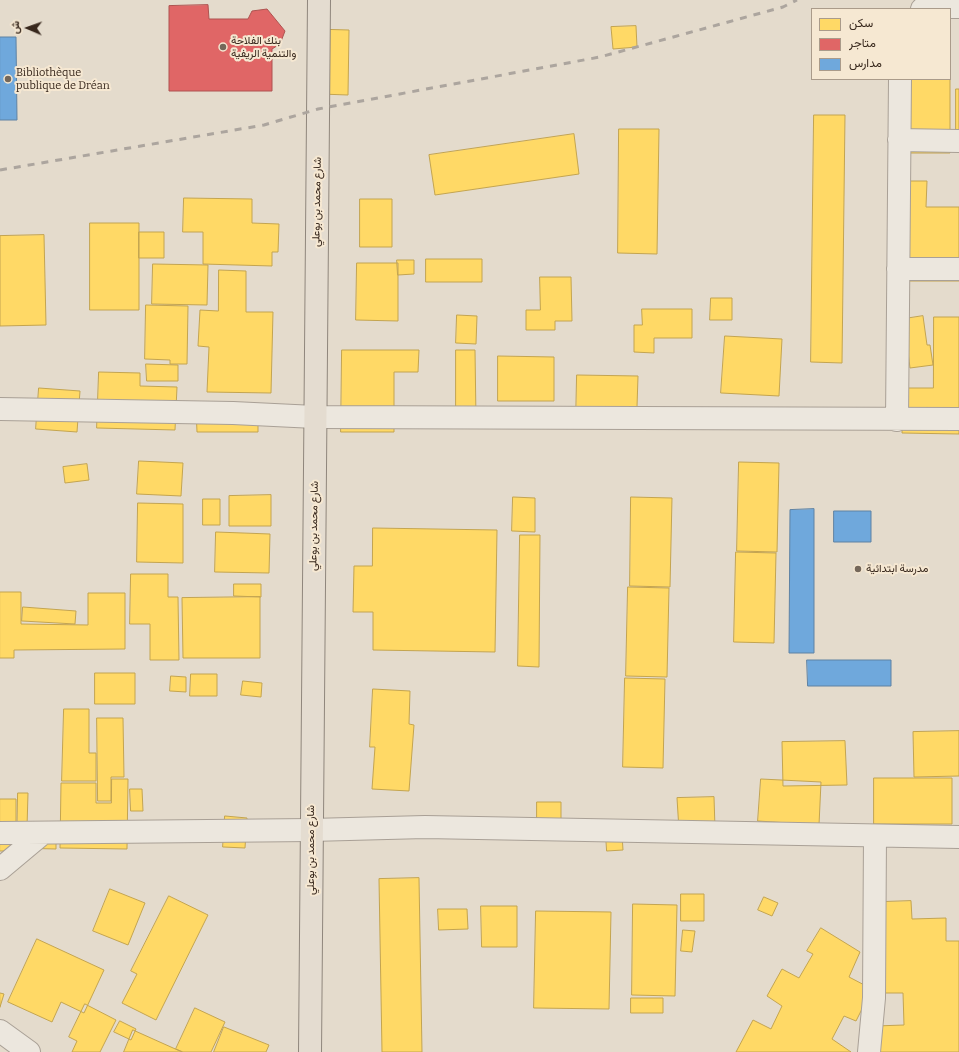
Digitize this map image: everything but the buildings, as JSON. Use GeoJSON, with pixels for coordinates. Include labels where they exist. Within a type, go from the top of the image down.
{"type":"FeatureCollection","features":[{"type":"Feature","properties":{"kind":"main road","name":"شارع محمد بن بوعلي"},"geometry":{"type":"LineString","coordinates":[[310,1052],[319,0]]}},
{"type":"Feature","properties":{"kind":"street"},"geometry":{"type":"LineString","coordinates":[[924,8],[959,7]]}},
{"type":"Feature","properties":{"kind":"street"},"geometry":{"type":"LineString","coordinates":[[897,420],[900,80]]}},
{"type":"Feature","properties":{"kind":"street"},"geometry":{"type":"LineString","coordinates":[[899,140],[959,141]]}},
{"type":"Feature","properties":{"kind":"street"},"geometry":{"type":"LineString","coordinates":[[898,269],[959,269]]}},
{"type":"Feature","properties":{"kind":"street"},"geometry":{"type":"LineString","coordinates":[[0,409],[233,412],[315,418],[959,419]]}},
{"type":"Feature","properties":{"kind":"street"},"geometry":{"type":"LineString","coordinates":[[0,833],[311,830],[425,827],[959,837]]}},
{"type":"Feature","properties":{"kind":"street"},"geometry":{"type":"LineString","coordinates":[[0,869],[43,833]]}},
{"type":"Feature","properties":{"kind":"street"},"geometry":{"type":"LineString","coordinates":[[869,1052],[874,998],[875,836]]}},
{"type":"Feature","properties":{"kind":"street"},"geometry":{"type":"LineString","coordinates":[[0,1031],[30,1052]]}},
{"type":"Feature","properties":{"kind":"railway"},"geometry":{"type":"LineString","coordinates":[[0,170],[264,125],[318,109],[600,57],[783,7],[797,0]]}},
{"type":"Feature","properties":{"kind":"place","name":"بنك الفلاحة والتنمية الريفية"},"geometry":{"type":"Point","coordinates":[223,47]}},
{"type":"Feature","properties":{"kind":"place","name":"Bibliothèque publique de Dréan"},"geometry":{"type":"Point","coordinates":[8,79]}},
{"type":"Feature","properties":{"kind":"place","name":"مدرسة ابتدائية"},"geometry":{"type":"Point","coordinates":[858,569]}}]}
